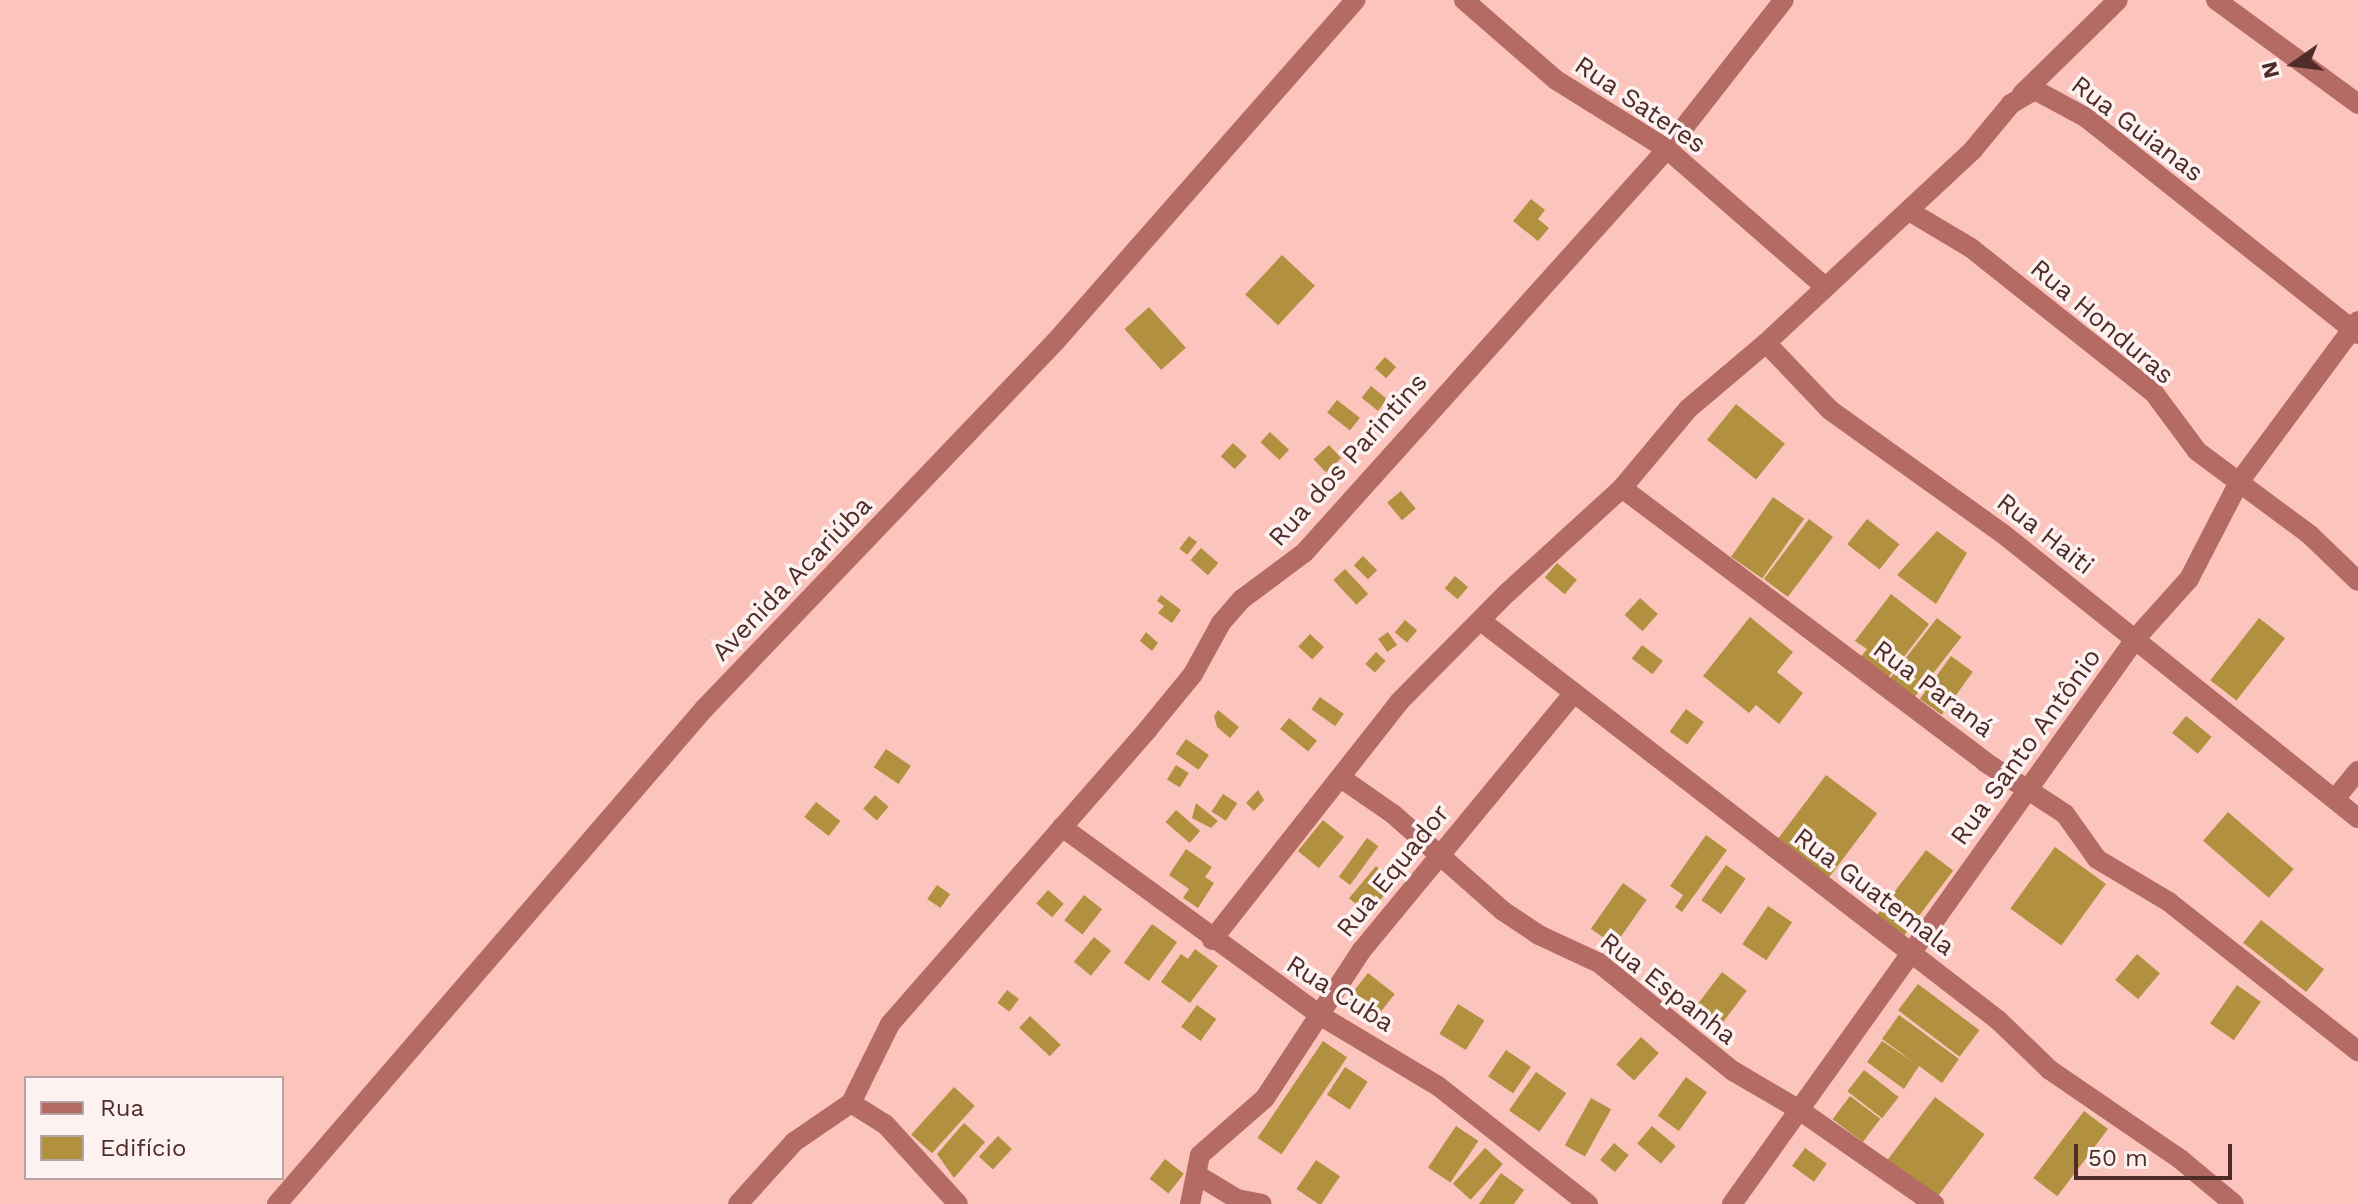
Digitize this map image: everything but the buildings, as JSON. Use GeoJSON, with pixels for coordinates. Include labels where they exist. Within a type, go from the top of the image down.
{"type":"FeatureCollection","features":[{"type":"Feature","properties":{"kind":"street","name":"Avenida Acariúba"},"geometry":{"type":"LineString","coordinates":[[277,1204],[704,709],[1056,341],[1356,0]]}},
{"type":"Feature","properties":{"kind":"street","name":"Rua Sateres"},"geometry":{"type":"LineString","coordinates":[[1464,0],[1556,80],[1667,149],[1824,286]]}},
{"type":"Feature","properties":{"kind":"street","name":"Rua dos Parintins"},"geometry":{"type":"LineString","coordinates":[[738,1204],[794,1142],[851,1103],[890,1024],[1193,674],[1235,607],[1304,553],[1667,149],[1784,0]]}},
{"type":"Feature","properties":{"kind":"street"},"geometry":{"type":"LineString","coordinates":[[1212,940],[1399,702],[1622,488],[1688,409],[1766,343],[1824,286],[1909,211],[2118,0]]}},
{"type":"Feature","properties":{"kind":"street"},"geometry":{"type":"LineString","coordinates":[[2216,0],[2358,104]]}},
{"type":"Feature","properties":{"kind":"street","name":"Rua Guianas"},"geometry":{"type":"LineString","coordinates":[[2022,94],[2035,90],[2085,117],[2356,328]]}},
{"type":"Feature","properties":{"kind":"street","name":"Rua Honduras"},"geometry":{"type":"LineString","coordinates":[[1909,211],[1971,248],[2154,393],[2197,451],[2358,581]]}},
{"type":"Feature","properties":{"kind":"street","name":"Rua Santo Antônio"},"geometry":{"type":"LineString","coordinates":[[1732,1204],[1908,953],[2136,638],[2189,579],[2239,482],[2356,328]]}},
{"type":"Feature","properties":{"kind":"street","name":"Rua Haiti"},"geometry":{"type":"LineString","coordinates":[[1766,343],[1830,410],[1916,467],[2136,638],[2226,716],[2358,818]]}},
{"type":"Feature","properties":{"kind":"street","name":"Rua Paraná"},"geometry":{"type":"LineString","coordinates":[[1622,488],[2027,792],[2065,814],[2097,859],[2169,902],[2358,1051]]}},
{"type":"Feature","properties":{"kind":"street","name":"Rua Guatemala"},"geometry":{"type":"LineString","coordinates":[[1481,621],[1998,1020],[2050,1070],[2180,1159],[2234,1204]]}},
{"type":"Feature","properties":{"kind":"street","name":"Rua Equador"},"geometry":{"type":"LineString","coordinates":[[1190,1204],[1199,1176],[1200,1155],[1265,1098],[1362,950],[1574,693]]}},
{"type":"Feature","properties":{"kind":"street"},"geometry":{"type":"LineString","coordinates":[[2335,799],[2358,771]]}},
{"type":"Feature","properties":{"kind":"street","name":"Rua Espanha"},"geometry":{"type":"LineString","coordinates":[[1341,778],[1441,853],[1503,911],[1539,935],[1599,963],[1733,1071],[1798,1109],[1934,1204]]}},
{"type":"Feature","properties":{"kind":"street","name":"Rua Cuba"},"geometry":{"type":"LineString","coordinates":[[1062,827],[1212,940],[1321,1016],[1438,1086],[1588,1204]]}},
{"type":"Feature","properties":{"kind":"street"},"geometry":{"type":"LineString","coordinates":[[851,1103],[885,1124],[958,1204]]}},
{"type":"Feature","properties":{"kind":"street"},"geometry":{"type":"LineString","coordinates":[[1199,1176],[1237,1199],[1262,1204]]}}]}
